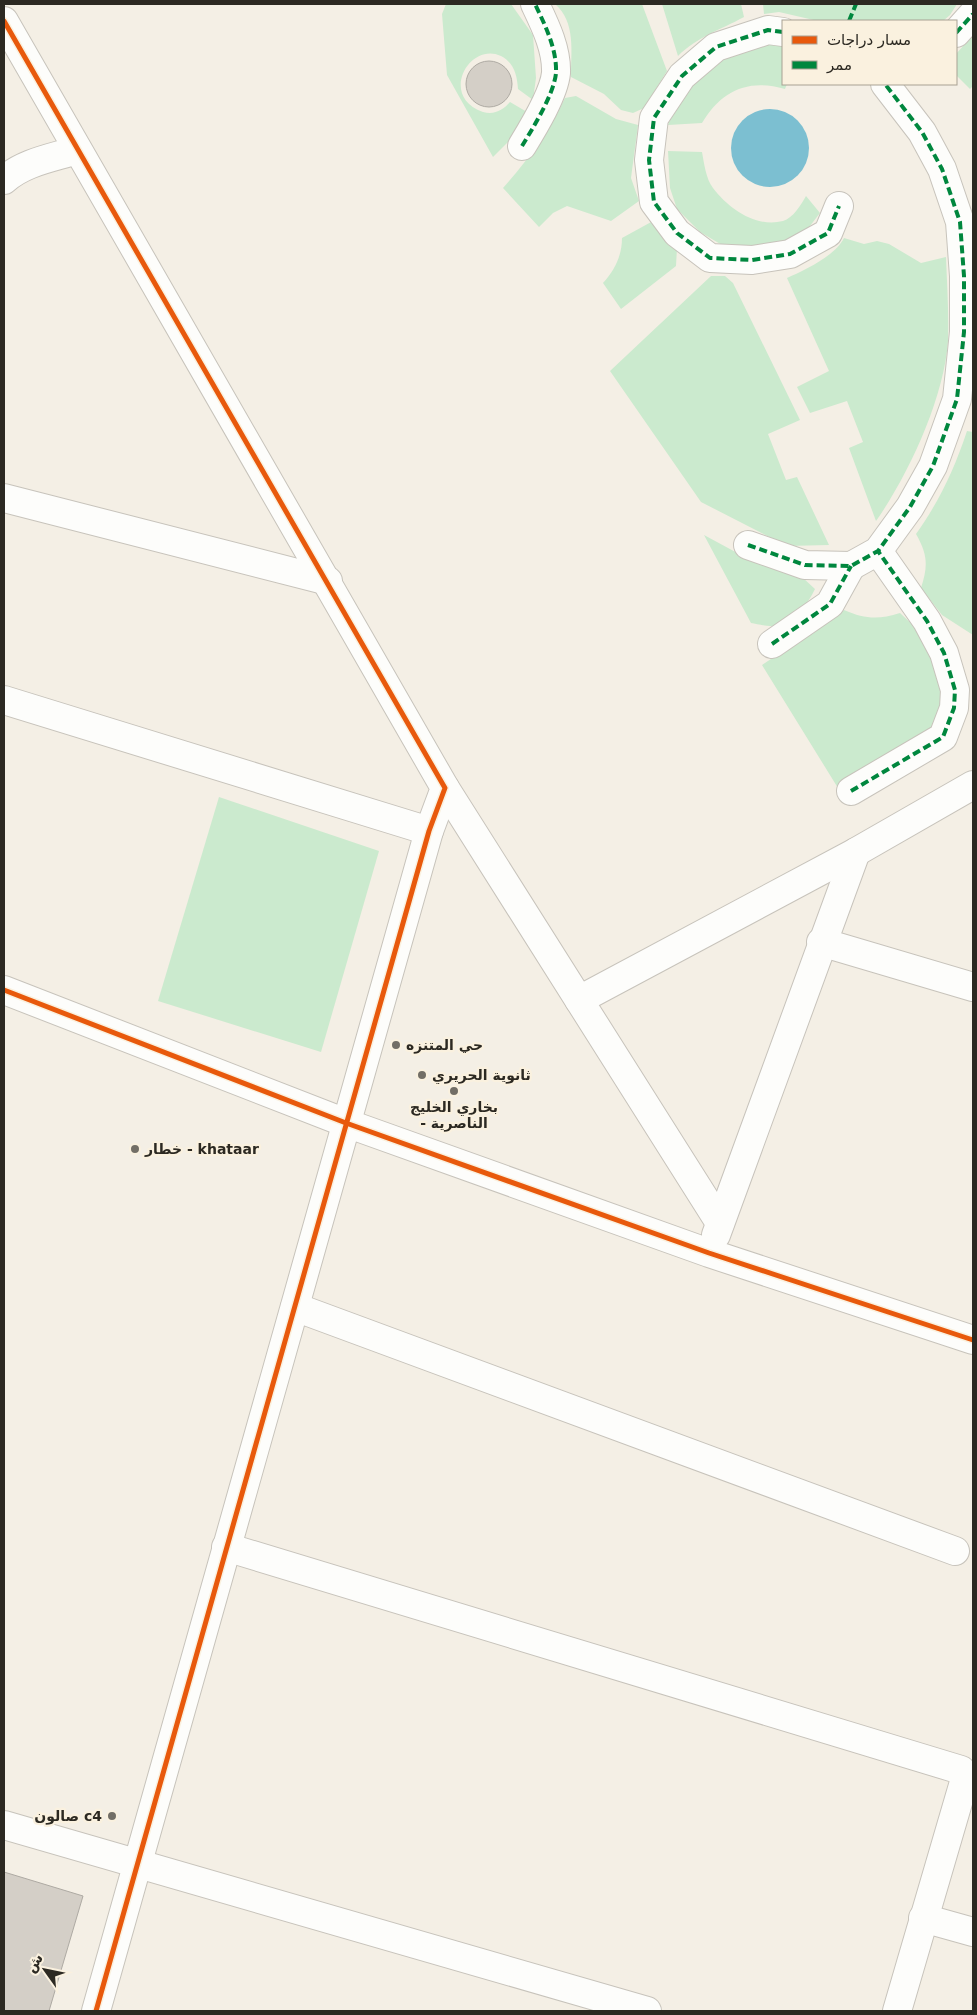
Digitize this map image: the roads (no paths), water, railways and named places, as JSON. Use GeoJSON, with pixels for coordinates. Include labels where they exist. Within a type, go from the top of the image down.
{"type":"FeatureCollection","features":[{"type":"Feature","properties":{"kind":"street"},"geometry":{"type":"LineString","coordinates":[[522,146],[542,113],[556,74],[550,36],[535,4]]}},
{"type":"Feature","properties":{"kind":"street"},"geometry":{"type":"LineString","coordinates":[[957,32],[973,14]]}},
{"type":"Feature","properties":{"kind":"street"},"geometry":{"type":"LineString","coordinates":[[4,21],[328,581],[445,788],[720,1224]]}},
{"type":"Feature","properties":{"kind":"street"},"geometry":{"type":"LineString","coordinates":[[782,32],[768,30],[716,48],[682,76],[654,118],[649,160],[654,202],[677,233],[710,258],[752,260],[790,254],[828,233],[839,206]]}},
{"type":"Feature","properties":{"kind":"street"},"geometry":{"type":"LineString","coordinates":[[748,545],[804,565],[850,566],[878,551],[910,508],[933,466],[957,399],[964,332],[967,235],[960,222],[942,169],[922,132],[889,85]]}},
{"type":"Feature","properties":{"kind":"street"},"geometry":{"type":"LineString","coordinates":[[4,180],[14,171],[27,165],[78,150]]}},
{"type":"Feature","properties":{"kind":"street"},"geometry":{"type":"LineString","coordinates":[[4,498],[328,581]]}},
{"type":"Feature","properties":{"kind":"street"},"geometry":{"type":"LineString","coordinates":[[851,791],[943,737],[954,708],[955,690],[944,653],[927,621],[878,551]]}},
{"type":"Feature","properties":{"kind":"street"},"geometry":{"type":"LineString","coordinates":[[772,644],[830,604],[850,566]]}},
{"type":"Feature","properties":{"kind":"street"},"geometry":{"type":"LineString","coordinates":[[4,700],[429,831]]}},
{"type":"Feature","properties":{"kind":"street"},"geometry":{"type":"LineString","coordinates":[[579,1000],[856,852],[973,785]]}},
{"type":"Feature","properties":{"kind":"street"},"geometry":{"type":"LineString","coordinates":[[96,2011],[429,831],[445,788]]}},
{"type":"Feature","properties":{"kind":"street"},"geometry":{"type":"LineString","coordinates":[[709,1253],[821,942],[856,852]]}},
{"type":"Feature","properties":{"kind":"street"},"geometry":{"type":"LineString","coordinates":[[821,942],[973,987]]}},
{"type":"Feature","properties":{"kind":"street"},"geometry":{"type":"LineString","coordinates":[[4,990],[346,1123],[709,1253],[973,1340]]}},
{"type":"Feature","properties":{"kind":"street"},"geometry":{"type":"LineString","coordinates":[[295,1307],[955,1550]]}},
{"type":"Feature","properties":{"kind":"street"},"geometry":{"type":"LineString","coordinates":[[226,1547],[961,1770],[964,1782],[897,2011]]}},
{"type":"Feature","properties":{"kind":"street"},"geometry":{"type":"LineString","coordinates":[[4,1825],[647,2011]]}},
{"type":"Feature","properties":{"kind":"street"},"geometry":{"type":"LineString","coordinates":[[923,1918],[973,1932]]}},
{"type":"Feature","properties":{"kind":"water"},"geometry":{"type":"Polygon","coordinates":[[[770,109],[785,112],[798,120],[806,133],[809,148],[806,163],[798,176],[785,184],[770,187],[755,184],[742,176],[734,163],[731,148],[734,133],[742,120],[755,112],[770,109]]]}},
{"type":"Feature","properties":{"kind":"place","name":"حي المتنزه"},"geometry":{"type":"Point","coordinates":[396,1045]}},
{"type":"Feature","properties":{"kind":"place","name":"ثانوية الحريري"},"geometry":{"type":"Point","coordinates":[422,1075]}},
{"type":"Feature","properties":{"kind":"place","name":"بخاري الخليج - الناصرية"},"geometry":{"type":"Point","coordinates":[454,1091]}},
{"type":"Feature","properties":{"kind":"place","name":"خطار - khataar"},"geometry":{"type":"Point","coordinates":[135,1149]}},
{"type":"Feature","properties":{"kind":"place","name":"صالون c4"},"geometry":{"type":"Point","coordinates":[112,1816]}}]}
